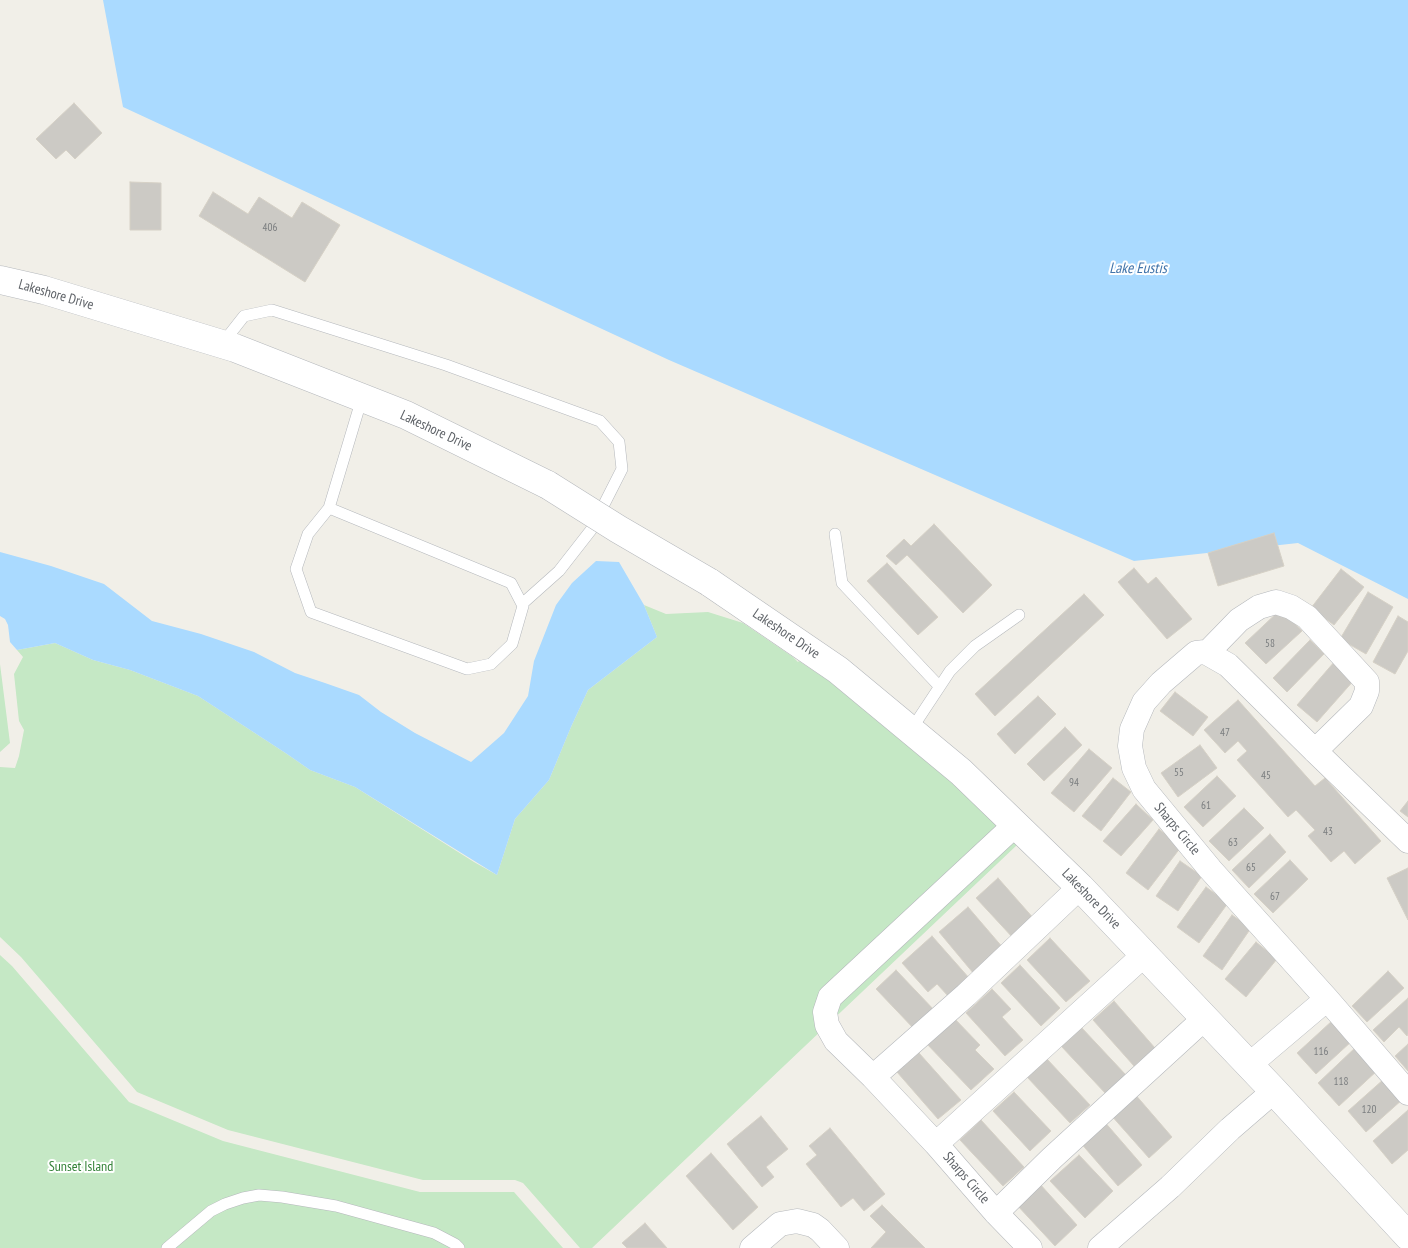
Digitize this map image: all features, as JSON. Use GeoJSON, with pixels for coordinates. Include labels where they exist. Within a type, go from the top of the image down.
{"type":"FeatureCollection","features":[{"type":"Feature","properties":{"kind":"street","name":"Lakeshore Drive"},"geometry":{"type":"LineString","coordinates":[[0,280],[44,290],[235,348],[406,415],[548,485],[618,529],[709,582],[838,670],[961,772],[1080,887],[1274,1091],[1408,1236]]}},
{"type":"Feature","properties":{"kind":"street","name":"Sharps Circle"},"geometry":{"type":"LineString","coordinates":[[1314,751],[1362,706],[1367,691],[1366,682],[1307,617],[1291,607],[1276,602],[1259,607],[1239,620],[1207,653],[1196,654],[1161,682],[1144,702],[1132,729],[1130,746],[1134,768],[1144,789],[1210,869],[1327,999],[1408,1093]]}},
{"type":"Feature","properties":{"kind":"street"},"geometry":{"type":"LineString","coordinates":[[1207,653],[1228,665],[1408,841]]}},
{"type":"Feature","properties":{"kind":"street","name":"Sharps Circle"},"geometry":{"type":"LineString","coordinates":[[1016,824],[830,997],[825,1012],[827,1025],[836,1041],[936,1144],[1030,1248]]}},
{"type":"Feature","properties":{"kind":"street"},"geometry":{"type":"LineString","coordinates":[[873,1077],[966,996],[1080,887]]}},
{"type":"Feature","properties":{"kind":"street","name":"Sharps Circle"},"geometry":{"type":"LineString","coordinates":[[936,1144],[1144,955]]}},
{"type":"Feature","properties":{"kind":"street"},"geometry":{"type":"LineString","coordinates":[[1249,1065],[1327,999]]}},
{"type":"Feature","properties":{"kind":"street","name":"Sharps Circle"},"geometry":{"type":"LineString","coordinates":[[996,1212],[1205,1018]]}},
{"type":"Feature","properties":{"kind":"street"},"geometry":{"type":"LineString","coordinates":[[1100,1248],[1170,1187],[1230,1129],[1274,1091]]}},
{"type":"Feature","properties":{"kind":"street"},"geometry":{"type":"LineString","coordinates":[[752,1248],[780,1224],[798,1222],[814,1225],[837,1248]]}},
{"type":"Feature","properties":{"kind":"lane"},"geometry":{"type":"LineString","coordinates":[[222,344],[244,316],[272,310],[446,365],[600,421],[620,442],[622,469],[591,530],[559,570],[522,604]]}},
{"type":"Feature","properties":{"kind":"lane"},"geometry":{"type":"LineString","coordinates":[[329,508],[511,583],[523,606],[512,644],[491,664],[466,670],[311,612],[296,569],[308,534],[329,508],[362,398]]}},
{"type":"Feature","properties":{"kind":"lane"},"geometry":{"type":"LineString","coordinates":[[835,534],[842,583],[939,686]]}},
{"type":"Feature","properties":{"kind":"lane"},"geometry":{"type":"LineString","coordinates":[[911,730],[950,671],[976,646],[1019,615]]}},
{"type":"Feature","properties":{"kind":"lane"},"geometry":{"type":"LineString","coordinates":[[167,1248],[211,1212],[225,1204],[259,1195],[336,1206],[434,1233],[459,1248]]}},
{"type":"Feature","properties":{"kind":"green space"},"geometry":{"type":"Polygon","coordinates":[[[644,605],[666,614],[708,612],[743,623],[798,662],[829,681],[951,782],[1017,845],[592,1248],[580,1248],[523,1183],[515,1180],[423,1180],[228,1130],[137,1092],[21,957],[0,937],[0,767],[15,768],[24,730],[19,721],[14,674],[23,657],[17,650],[55,643],[93,660],[130,670],[198,696],[310,770],[355,787],[497,875],[515,819],[549,780],[588,690],[657,637],[644,605]]]}},
{"type":"Feature","properties":{"kind":"green space"},"geometry":{"type":"Polygon","coordinates":[[[0,664],[10,743],[0,752],[0,664]]]}},
{"type":"Feature","properties":{"kind":"green space","name":"Sunset Island"},"geometry":{"type":"Polygon","coordinates":[[[0,955],[12,966],[129,1102],[223,1141],[420,1192],[514,1192],[563,1248],[0,1248],[0,955]]]}},
{"type":"Feature","properties":{"kind":"water","name":"Lake Eustis"},"geometry":{"type":"Polygon","coordinates":[[[103,0],[1408,0],[1408,599],[1298,543],[1134,561],[669,360],[123,107],[103,0]]]}},
{"type":"Feature","properties":{"kind":"water"},"geometry":{"type":"Polygon","coordinates":[[[0,552],[51,566],[104,584],[152,621],[201,634],[254,652],[295,673],[359,695],[381,712],[415,733],[471,762],[504,733],[528,696],[534,661],[556,605],[572,583],[596,561],[619,562],[644,605],[657,637],[588,690],[549,780],[515,819],[497,875],[355,787],[310,770],[198,696],[130,670],[93,660],[55,643],[17,650],[10,642],[8,625],[5,619],[0,616],[0,552]]]}},
{"type":"Feature","properties":{"kind":"building"},"geometry":{"type":"Polygon","coordinates":[[[74,103],[102,133],[75,159],[66,150],[56,159],[36,139],[74,103]]]}},
{"type":"Feature","properties":{"kind":"building"},"geometry":{"type":"Polygon","coordinates":[[[130,182],[161,183],[161,230],[130,230],[130,182]]]}},
{"type":"Feature","properties":{"kind":"building"},"geometry":{"type":"Polygon","coordinates":[[[213,192],[248,214],[259,197],[292,218],[302,202],[340,225],[305,282],[199,216],[213,192]]]}},
{"type":"Feature","properties":{"kind":"building"},"geometry":{"type":"Polygon","coordinates":[[[934,524],[992,585],[963,613],[907,555],[896,565],[886,556],[904,539],[911,546],[934,524]]]}},
{"type":"Feature","properties":{"kind":"building"},"geometry":{"type":"Polygon","coordinates":[[[1274,533],[1284,566],[1218,586],[1208,553],[1274,533]]]}},
{"type":"Feature","properties":{"kind":"building"},"geometry":{"type":"Polygon","coordinates":[[[887,563],[938,617],[918,635],[867,581],[887,563]]]}},
{"type":"Feature","properties":{"kind":"building"},"geometry":{"type":"Polygon","coordinates":[[[1134,568],[1148,584],[1156,577],[1192,619],[1167,639],[1118,582],[1134,568]]]}},
{"type":"Feature","properties":{"kind":"building"},"geometry":{"type":"Polygon","coordinates":[[[1341,569],[1364,587],[1334,625],[1311,608],[1341,569]]]}},
{"type":"Feature","properties":{"kind":"building"},"geometry":{"type":"Polygon","coordinates":[[[1368,592],[1393,607],[1366,654],[1340,639],[1368,592]]]}},
{"type":"Feature","properties":{"kind":"building"},"geometry":{"type":"Polygon","coordinates":[[[1084,594],[1104,615],[995,716],[975,694],[1084,594]]]}},
{"type":"Feature","properties":{"kind":"building"},"geometry":{"type":"Polygon","coordinates":[[[1281,609],[1302,631],[1266,664],[1245,643],[1281,609]]]}},
{"type":"Feature","properties":{"kind":"building"},"geometry":{"type":"Polygon","coordinates":[[[1398,616],[1408,622],[1408,651],[1395,674],[1373,662],[1398,616]]]}},
{"type":"Feature","properties":{"kind":"building"},"geometry":{"type":"Polygon","coordinates":[[[1310,640],[1324,654],[1287,692],[1273,678],[1310,640]]]}},
{"type":"Feature","properties":{"kind":"building"},"geometry":{"type":"Polygon","coordinates":[[[1335,661],[1355,679],[1317,722],[1297,705],[1335,661]]]}},
{"type":"Feature","properties":{"kind":"building"},"geometry":{"type":"Polygon","coordinates":[[[1175,692],[1208,717],[1193,736],[1160,711],[1175,692]]]}},
{"type":"Feature","properties":{"kind":"building"},"geometry":{"type":"Polygon","coordinates":[[[1038,696],[1056,714],[1015,754],[997,734],[1038,696]]]}},
{"type":"Feature","properties":{"kind":"building"},"geometry":{"type":"Polygon","coordinates":[[[1238,700],[1315,786],[1325,778],[1381,841],[1355,864],[1344,851],[1331,862],[1308,836],[1315,830],[1296,810],[1288,817],[1237,760],[1247,751],[1238,741],[1225,753],[1204,730],[1238,700]]]}},
{"type":"Feature","properties":{"kind":"building"},"geometry":{"type":"Polygon","coordinates":[[[1065,727],[1082,745],[1044,781],[1027,764],[1065,727]]]}},
{"type":"Feature","properties":{"kind":"building"},"geometry":{"type":"Polygon","coordinates":[[[1200,745],[1217,768],[1178,797],[1161,773],[1200,745]]]}},
{"type":"Feature","properties":{"kind":"building"},"geometry":{"type":"Polygon","coordinates":[[[1089,749],[1112,768],[1074,812],[1051,793],[1089,749]]]}},
{"type":"Feature","properties":{"kind":"building"},"geometry":{"type":"Polygon","coordinates":[[[1217,776],[1236,796],[1203,827],[1184,807],[1217,776]]]}},
{"type":"Feature","properties":{"kind":"building"},"geometry":{"type":"Polygon","coordinates":[[[1113,778],[1131,792],[1101,831],[1082,816],[1113,778]]]}},
{"type":"Feature","properties":{"kind":"building"},"geometry":{"type":"Polygon","coordinates":[[[1408,801],[1408,817],[1400,811],[1408,801]]]}},
{"type":"Feature","properties":{"kind":"building"},"geometry":{"type":"Polygon","coordinates":[[[1136,804],[1153,820],[1121,856],[1103,841],[1136,804]]]}},
{"type":"Feature","properties":{"kind":"building"},"geometry":{"type":"Polygon","coordinates":[[[1244,808],[1264,828],[1229,861],[1209,841],[1244,808]]]}},
{"type":"Feature","properties":{"kind":"building"},"geometry":{"type":"Polygon","coordinates":[[[1159,829],[1181,847],[1148,890],[1126,873],[1159,829]]]}},
{"type":"Feature","properties":{"kind":"building"},"geometry":{"type":"Polygon","coordinates":[[[1270,834],[1286,852],[1249,888],[1232,870],[1270,834]]]}},
{"type":"Feature","properties":{"kind":"building"},"geometry":{"type":"Polygon","coordinates":[[[1290,860],[1308,879],[1273,913],[1254,894],[1290,860]]]}},
{"type":"Feature","properties":{"kind":"building"},"geometry":{"type":"Polygon","coordinates":[[[1180,861],[1202,876],[1178,911],[1156,896],[1180,861]]]}},
{"type":"Feature","properties":{"kind":"building"},"geometry":{"type":"Polygon","coordinates":[[[1408,868],[1408,920],[1387,878],[1408,868]]]}},
{"type":"Feature","properties":{"kind":"building"},"geometry":{"type":"Polygon","coordinates":[[[998,878],[1035,920],[1014,939],[976,898],[998,878]]]}},
{"type":"Feature","properties":{"kind":"building"},"geometry":{"type":"Polygon","coordinates":[[[1206,887],[1228,903],[1199,943],[1177,927],[1206,887]]]}},
{"type":"Feature","properties":{"kind":"building"},"geometry":{"type":"Polygon","coordinates":[[[968,907],[1004,949],[974,974],[939,932],[968,907]]]}},
{"type":"Feature","properties":{"kind":"building"},"geometry":{"type":"Polygon","coordinates":[[[1232,915],[1251,928],[1222,970],[1203,956],[1232,915]]]}},
{"type":"Feature","properties":{"kind":"building"},"geometry":{"type":"Polygon","coordinates":[[[932,936],[970,979],[949,997],[937,984],[928,992],[902,963],[932,936]]]}},
{"type":"Feature","properties":{"kind":"building"},"geometry":{"type":"Polygon","coordinates":[[[1050,938],[1090,981],[1066,1002],[1027,960],[1050,938]]]}},
{"type":"Feature","properties":{"kind":"building"},"geometry":{"type":"Polygon","coordinates":[[[1256,942],[1277,959],[1246,997],[1225,979],[1256,942]]]}},
{"type":"Feature","properties":{"kind":"building"},"geometry":{"type":"Polygon","coordinates":[[[1020,965],[1060,1008],[1041,1026],[1001,983],[1020,965]]]}},
{"type":"Feature","properties":{"kind":"building"},"geometry":{"type":"Polygon","coordinates":[[[896,970],[936,1012],[916,1031],[876,989],[896,970]]]}},
{"type":"Feature","properties":{"kind":"building"},"geometry":{"type":"Polygon","coordinates":[[[1388,971],[1404,988],[1367,1022],[1352,1006],[1388,971]]]}},
{"type":"Feature","properties":{"kind":"building"},"geometry":{"type":"Polygon","coordinates":[[[992,989],[1011,1009],[1002,1017],[1023,1040],[1005,1056],[966,1013],[992,989]]]}},
{"type":"Feature","properties":{"kind":"building"},"geometry":{"type":"Polygon","coordinates":[[[1408,998],[1407,1036],[1399,1027],[1384,1042],[1373,1030],[1408,998]]]}},
{"type":"Feature","properties":{"kind":"building"},"geometry":{"type":"Polygon","coordinates":[[[1114,1001],[1155,1048],[1134,1066],[1093,1020],[1114,1001]]]}},
{"type":"Feature","properties":{"kind":"building"},"geometry":{"type":"Polygon","coordinates":[[[952,1016],[980,1045],[975,1050],[994,1069],[971,1090],[925,1042],[952,1016]]]}},
{"type":"Feature","properties":{"kind":"building"},"geometry":{"type":"Polygon","coordinates":[[[1333,1020],[1352,1041],[1316,1074],[1297,1053],[1333,1020]]]}},
{"type":"Feature","properties":{"kind":"building"},"geometry":{"type":"Polygon","coordinates":[[[1081,1027],[1126,1075],[1106,1094],[1061,1046],[1081,1027]]]}},
{"type":"Feature","properties":{"kind":"building"},"geometry":{"type":"Polygon","coordinates":[[[1408,1044],[1408,1071],[1395,1056],[1408,1044]]]}},
{"type":"Feature","properties":{"kind":"building"},"geometry":{"type":"Polygon","coordinates":[[[1357,1046],[1379,1069],[1339,1106],[1318,1083],[1357,1046]]]}},
{"type":"Feature","properties":{"kind":"building"},"geometry":{"type":"Polygon","coordinates":[[[919,1053],[961,1100],[938,1119],[897,1072],[919,1053]]]}},
{"type":"Feature","properties":{"kind":"building"},"geometry":{"type":"Polygon","coordinates":[[[1047,1059],[1090,1105],[1070,1123],[1027,1077],[1047,1059]]]}},
{"type":"Feature","properties":{"kind":"building"},"geometry":{"type":"Polygon","coordinates":[[[1384,1079],[1403,1099],[1366,1132],[1348,1111],[1384,1079]]]}},
{"type":"Feature","properties":{"kind":"building"},"geometry":{"type":"Polygon","coordinates":[[[1014,1092],[1051,1131],[1030,1151],[993,1111],[1014,1092]]]}},
{"type":"Feature","properties":{"kind":"building"},"geometry":{"type":"Polygon","coordinates":[[[1134,1093],[1172,1137],[1149,1158],[1110,1114],[1134,1093]]]}},
{"type":"Feature","properties":{"kind":"building"},"geometry":{"type":"Polygon","coordinates":[[[1408,1110],[1408,1150],[1392,1164],[1373,1141],[1408,1110]]]}},
{"type":"Feature","properties":{"kind":"building"},"geometry":{"type":"Polygon","coordinates":[[[761,1116],[788,1149],[766,1167],[774,1177],[762,1187],[727,1144],[761,1116]]]}},
{"type":"Feature","properties":{"kind":"building"},"geometry":{"type":"Polygon","coordinates":[[[981,1120],[1024,1167],[1003,1186],[960,1140],[981,1120]]]}},
{"type":"Feature","properties":{"kind":"building"},"geometry":{"type":"Polygon","coordinates":[[[1103,1120],[1142,1165],[1118,1186],[1079,1141],[1103,1120]]]}},
{"type":"Feature","properties":{"kind":"building"},"geometry":{"type":"Polygon","coordinates":[[[830,1128],[885,1194],[864,1211],[853,1198],[841,1207],[806,1164],[817,1155],[809,1146],[830,1128]]]}},
{"type":"Feature","properties":{"kind":"building"},"geometry":{"type":"Polygon","coordinates":[[[711,1153],[758,1207],[733,1230],[686,1176],[711,1153]]]}},
{"type":"Feature","properties":{"kind":"building"},"geometry":{"type":"Polygon","coordinates":[[[1079,1155],[1113,1191],[1085,1218],[1050,1181],[1079,1155]]]}},
{"type":"Feature","properties":{"kind":"building"},"geometry":{"type":"Polygon","coordinates":[[[1039,1183],[1077,1225],[1055,1246],[1016,1204],[1039,1183]]]}},
{"type":"Feature","properties":{"kind":"building"},"geometry":{"type":"Polygon","coordinates":[[[882,1205],[925,1248],[871,1248],[886,1232],[870,1216],[882,1205]]]}},
{"type":"Feature","properties":{"kind":"building"},"geometry":{"type":"Polygon","coordinates":[[[645,1223],[667,1248],[627,1248],[622,1243],[645,1223]]]}}]}
